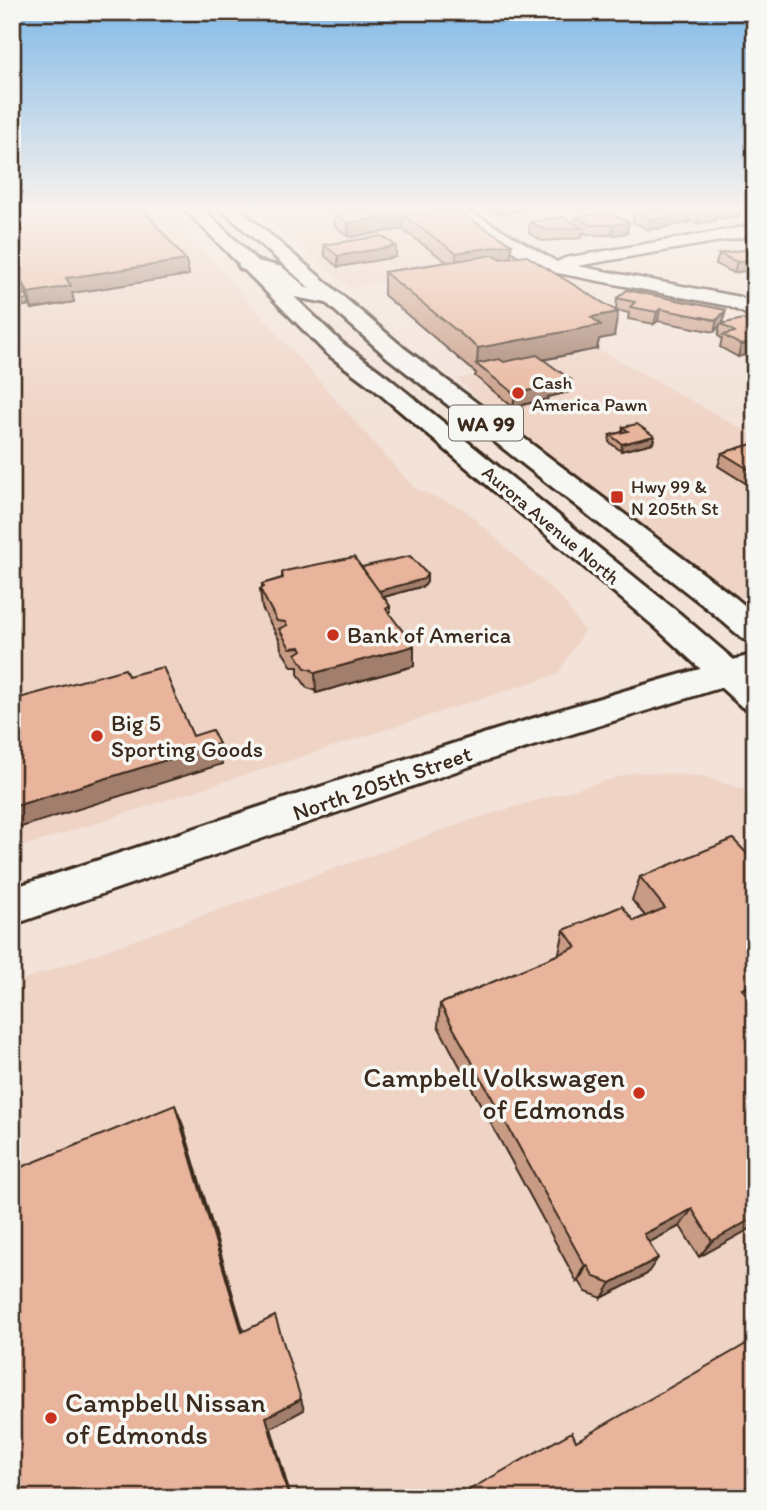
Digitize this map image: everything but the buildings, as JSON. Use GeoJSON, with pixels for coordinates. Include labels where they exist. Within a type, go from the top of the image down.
{"type":"FeatureCollection","features":[{"type":"Feature","properties":{"kind":"main road","name":"Aurora Avenue North"},"geometry":{"type":"LineString","coordinates":[[261,277],[334,348],[382,384],[667,620],[740,669]]}},
{"type":"Feature","properties":{"kind":"main road"},"geometry":{"type":"LineString","coordinates":[[283,277],[301,293],[332,298]]}},
{"type":"Feature","properties":{"kind":"main road","name":"Aurora Avenue North"},"geometry":{"type":"LineString","coordinates":[[308,277],[396,353],[725,606],[755,632]]}},
{"type":"Feature","properties":{"kind":"main road","name":"WA 99"},"geometry":{"type":"LineString","coordinates":[[740,669],[755,698]]}},
{"type":"Feature","properties":{"kind":"main road","name":"North 205th Street"},"geometry":{"type":"LineString","coordinates":[[12,907],[471,753],[740,669]]}},
{"type":"Feature","properties":{"kind":"street"},"geometry":{"type":"LineString","coordinates":[[609,277],[733,301],[755,312]]}},
{"type":"Feature","properties":{"kind":"street"},"geometry":{"type":"LineString","coordinates":[[733,301],[755,297]]}},
{"type":"Feature","properties":{"kind":"shaded area"},"geometry":{"type":"Polygon","coordinates":[[[12,277],[227,277],[414,488],[464,509],[563,600],[584,631],[558,674],[12,850],[12,277]]]}},
{"type":"Feature","properties":{"kind":"shaded area"},"geometry":{"type":"Polygon","coordinates":[[[338,277],[412,277],[351,288],[338,277]]]}},
{"type":"Feature","properties":{"kind":"shaded area"},"geometry":{"type":"Polygon","coordinates":[[[600,350],[755,436],[755,602],[737,596],[527,442],[457,379],[600,350]]]}},
{"type":"Feature","properties":{"kind":"shaded area"},"geometry":{"type":"Polygon","coordinates":[[[636,772],[702,776],[755,793],[755,1498],[12,1498],[12,984],[476,818],[636,772]]]}},
{"type":"Feature","properties":{"kind":"place","name":"Cash America Pawn"},"geometry":{"type":"Point","coordinates":[518,393]}},
{"type":"Feature","properties":{"kind":"place","name":"Hwy 99 & N 205th St"},"geometry":{"type":"Point","coordinates":[617,497]}},
{"type":"Feature","properties":{"kind":"place","name":"Bank of America"},"geometry":{"type":"Point","coordinates":[333,635]}},
{"type":"Feature","properties":{"kind":"place","name":"Big 5 Sporting Goods"},"geometry":{"type":"Point","coordinates":[97,736]}},
{"type":"Feature","properties":{"kind":"place","name":"Campbell Volkswagen of Edmonds"},"geometry":{"type":"Point","coordinates":[639,1093]}},
{"type":"Feature","properties":{"kind":"place","name":"Campbell Nissan of Edmonds"},"geometry":{"type":"Point","coordinates":[51,1418]}}]}
